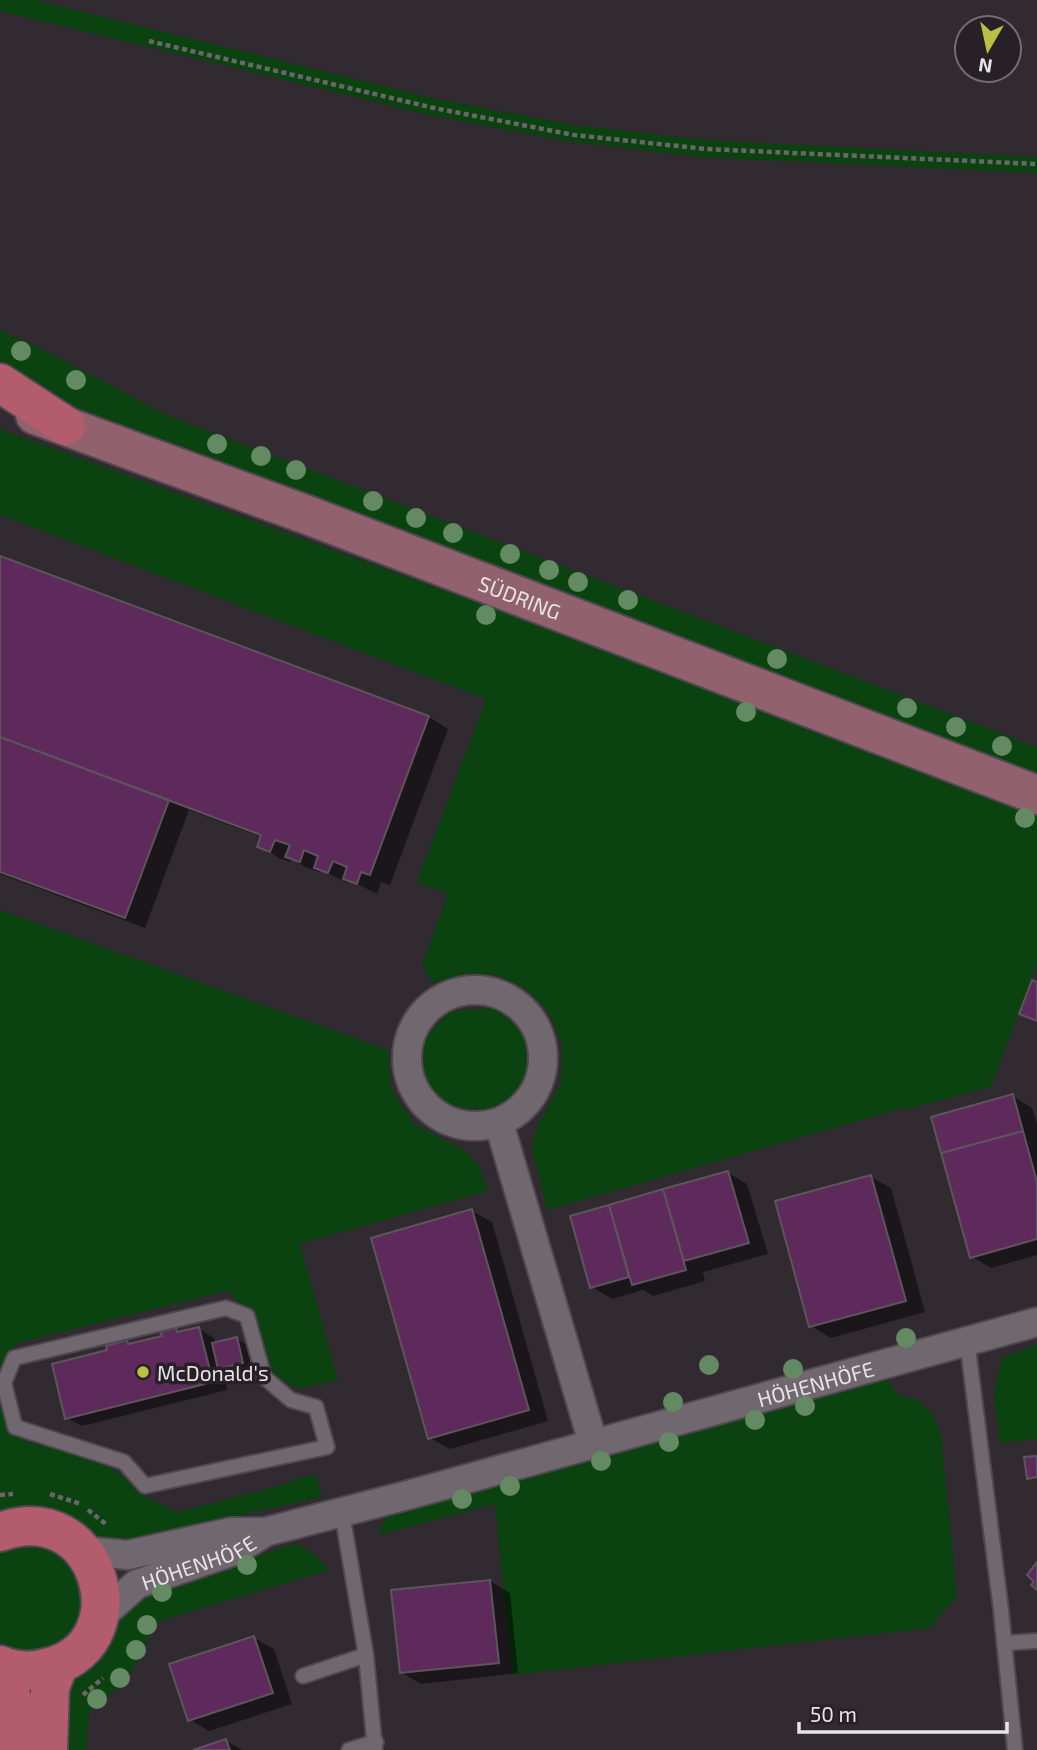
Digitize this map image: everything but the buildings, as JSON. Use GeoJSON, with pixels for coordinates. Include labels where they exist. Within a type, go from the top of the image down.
{"type":"FeatureCollection","features":[{"type":"Feature","properties":{"kind":"main road"},"geometry":{"type":"LineString","coordinates":[[0,383],[66,426]]}},
{"type":"Feature","properties":{"kind":"main road","name":"SÜDRING"},"geometry":{"type":"LineString","coordinates":[[0,402],[310,516],[1037,795]]}},
{"type":"Feature","properties":{"kind":"main road"},"geometry":{"type":"LineString","coordinates":[[1,1531],[24,1526],[47,1528],[67,1537],[84,1551],[96,1572],[102,1595],[99,1618],[90,1637],[76,1653],[59,1664],[41,1670],[21,1671],[1,1666]]}},
{"type":"Feature","properties":{"kind":"main road"},"geometry":{"type":"LineString","coordinates":[[48,1750],[50,1687],[59,1664]]}},
{"type":"Feature","properties":{"kind":"main road"},"geometry":{"type":"LineString","coordinates":[[1,1666],[12,1699],[18,1750]]}},
{"type":"Feature","properties":{"kind":"street"},"geometry":{"type":"LineString","coordinates":[[465,990],[487,990],[509,998],[526,1012],[539,1031],[544,1052],[542,1075],[534,1096],[519,1112],[499,1123],[476,1127],[453,1124],[433,1113],[417,1096],[408,1075],[407,1051],[413,1029],[426,1011],[443,998],[465,990]]}},
{"type":"Feature","properties":{"kind":"street"},"geometry":{"type":"LineString","coordinates":[[499,1123],[593,1443]]}},
{"type":"Feature","properties":{"kind":"street","name":"HÖHENHÖFE"},"geometry":{"type":"LineString","coordinates":[[84,1551],[128,1555],[231,1532],[265,1532],[1037,1322]]}},
{"type":"Feature","properties":{"kind":"street","name":"HÖHENHÖFE"},"geometry":{"type":"LineString","coordinates":[[99,1618],[137,1584],[237,1550],[265,1532]]}},
{"type":"Feature","properties":{"kind":"lane"},"geometry":{"type":"LineString","coordinates":[[226,1308],[247,1316],[264,1377],[291,1400],[316,1407],[327,1447],[145,1486],[124,1462],[15,1427],[4,1383],[14,1358],[226,1308]]}},
{"type":"Feature","properties":{"kind":"lane"},"geometry":{"type":"LineString","coordinates":[[967,1340],[1004,1643],[1014,1750]]}},
{"type":"Feature","properties":{"kind":"lane"},"geometry":{"type":"LineString","coordinates":[[341,1513],[366,1655],[376,1746],[349,1750]]}},
{"type":"Feature","properties":{"kind":"lane"},"geometry":{"type":"LineString","coordinates":[[1004,1643],[1037,1641]]}},
{"type":"Feature","properties":{"kind":"lane"},"geometry":{"type":"LineString","coordinates":[[303,1676],[366,1655]]}},
{"type":"Feature","properties":{"kind":"path"},"geometry":{"type":"LineString","coordinates":[[149,41],[434,108],[574,135],[706,149],[1037,164]]}},
{"type":"Feature","properties":{"kind":"green space"},"geometry":{"type":"Polygon","coordinates":[[[0,0],[35,0],[436,99],[574,125],[705,140],[1037,157],[1037,173],[703,157],[572,142],[433,116],[0,11],[0,0]]]}},
{"type":"Feature","properties":{"kind":"green space"},"geometry":{"type":"Polygon","coordinates":[[[0,328],[167,415],[1037,747],[1037,779],[495,574],[64,402],[0,367],[0,328]]]}},
{"type":"Feature","properties":{"kind":"green space"},"geometry":{"type":"Polygon","coordinates":[[[0,429],[510,614],[1037,812],[1037,964],[991,1087],[908,1109],[907,1107],[547,1210],[532,1149],[536,1129],[561,1082],[562,1045],[549,1012],[526,989],[497,975],[467,973],[433,983],[422,965],[448,894],[417,882],[486,699],[0,515],[0,429]]]}},
{"type":"Feature","properties":{"kind":"green space"},"geometry":{"type":"Polygon","coordinates":[[[0,910],[388,1050],[391,1088],[414,1124],[463,1149],[478,1164],[488,1191],[300,1244],[338,1380],[298,1389],[274,1375],[256,1318],[227,1291],[18,1343],[0,1367],[0,910]]]}},
{"type":"Feature","properties":{"kind":"green space"},"geometry":{"type":"Polygon","coordinates":[[[492,1007],[520,1027],[529,1053],[521,1088],[493,1110],[448,1106],[425,1080],[423,1042],[448,1012],[492,1007]]]}},
{"type":"Feature","properties":{"kind":"green space"},"geometry":{"type":"Polygon","coordinates":[[[1037,1344],[1037,1439],[1000,1443],[994,1395],[1002,1358],[1037,1344]]]}},
{"type":"Feature","properties":{"kind":"green space"},"geometry":{"type":"Polygon","coordinates":[[[885,1376],[897,1394],[918,1400],[933,1415],[941,1435],[957,1596],[929,1628],[512,1675],[495,1504],[378,1535],[387,1514],[885,1376]]]}},
{"type":"Feature","properties":{"kind":"green space"},"geometry":{"type":"Polygon","coordinates":[[[0,1396],[9,1423],[26,1442],[87,1455],[118,1472],[144,1496],[177,1512],[316,1475],[322,1497],[126,1540],[124,1536],[114,1546],[0,1516],[0,1396]]]}},
{"type":"Feature","properties":{"kind":"green space"},"geometry":{"type":"Polygon","coordinates":[[[19,1543],[55,1547],[81,1572],[85,1602],[82,1617],[61,1643],[42,1651],[21,1651],[0,1642],[0,1552],[19,1543]]]}},
{"type":"Feature","properties":{"kind":"green space"},"geometry":{"type":"Polygon","coordinates":[[[296,1543],[315,1555],[329,1570],[153,1623],[137,1663],[121,1683],[89,1712],[86,1750],[54,1750],[58,1690],[112,1622],[153,1589],[296,1543]]]}},
{"type":"Feature","properties":{"kind":"place","name":"McDonald's"},"geometry":{"type":"Point","coordinates":[143,1372]}}]}
